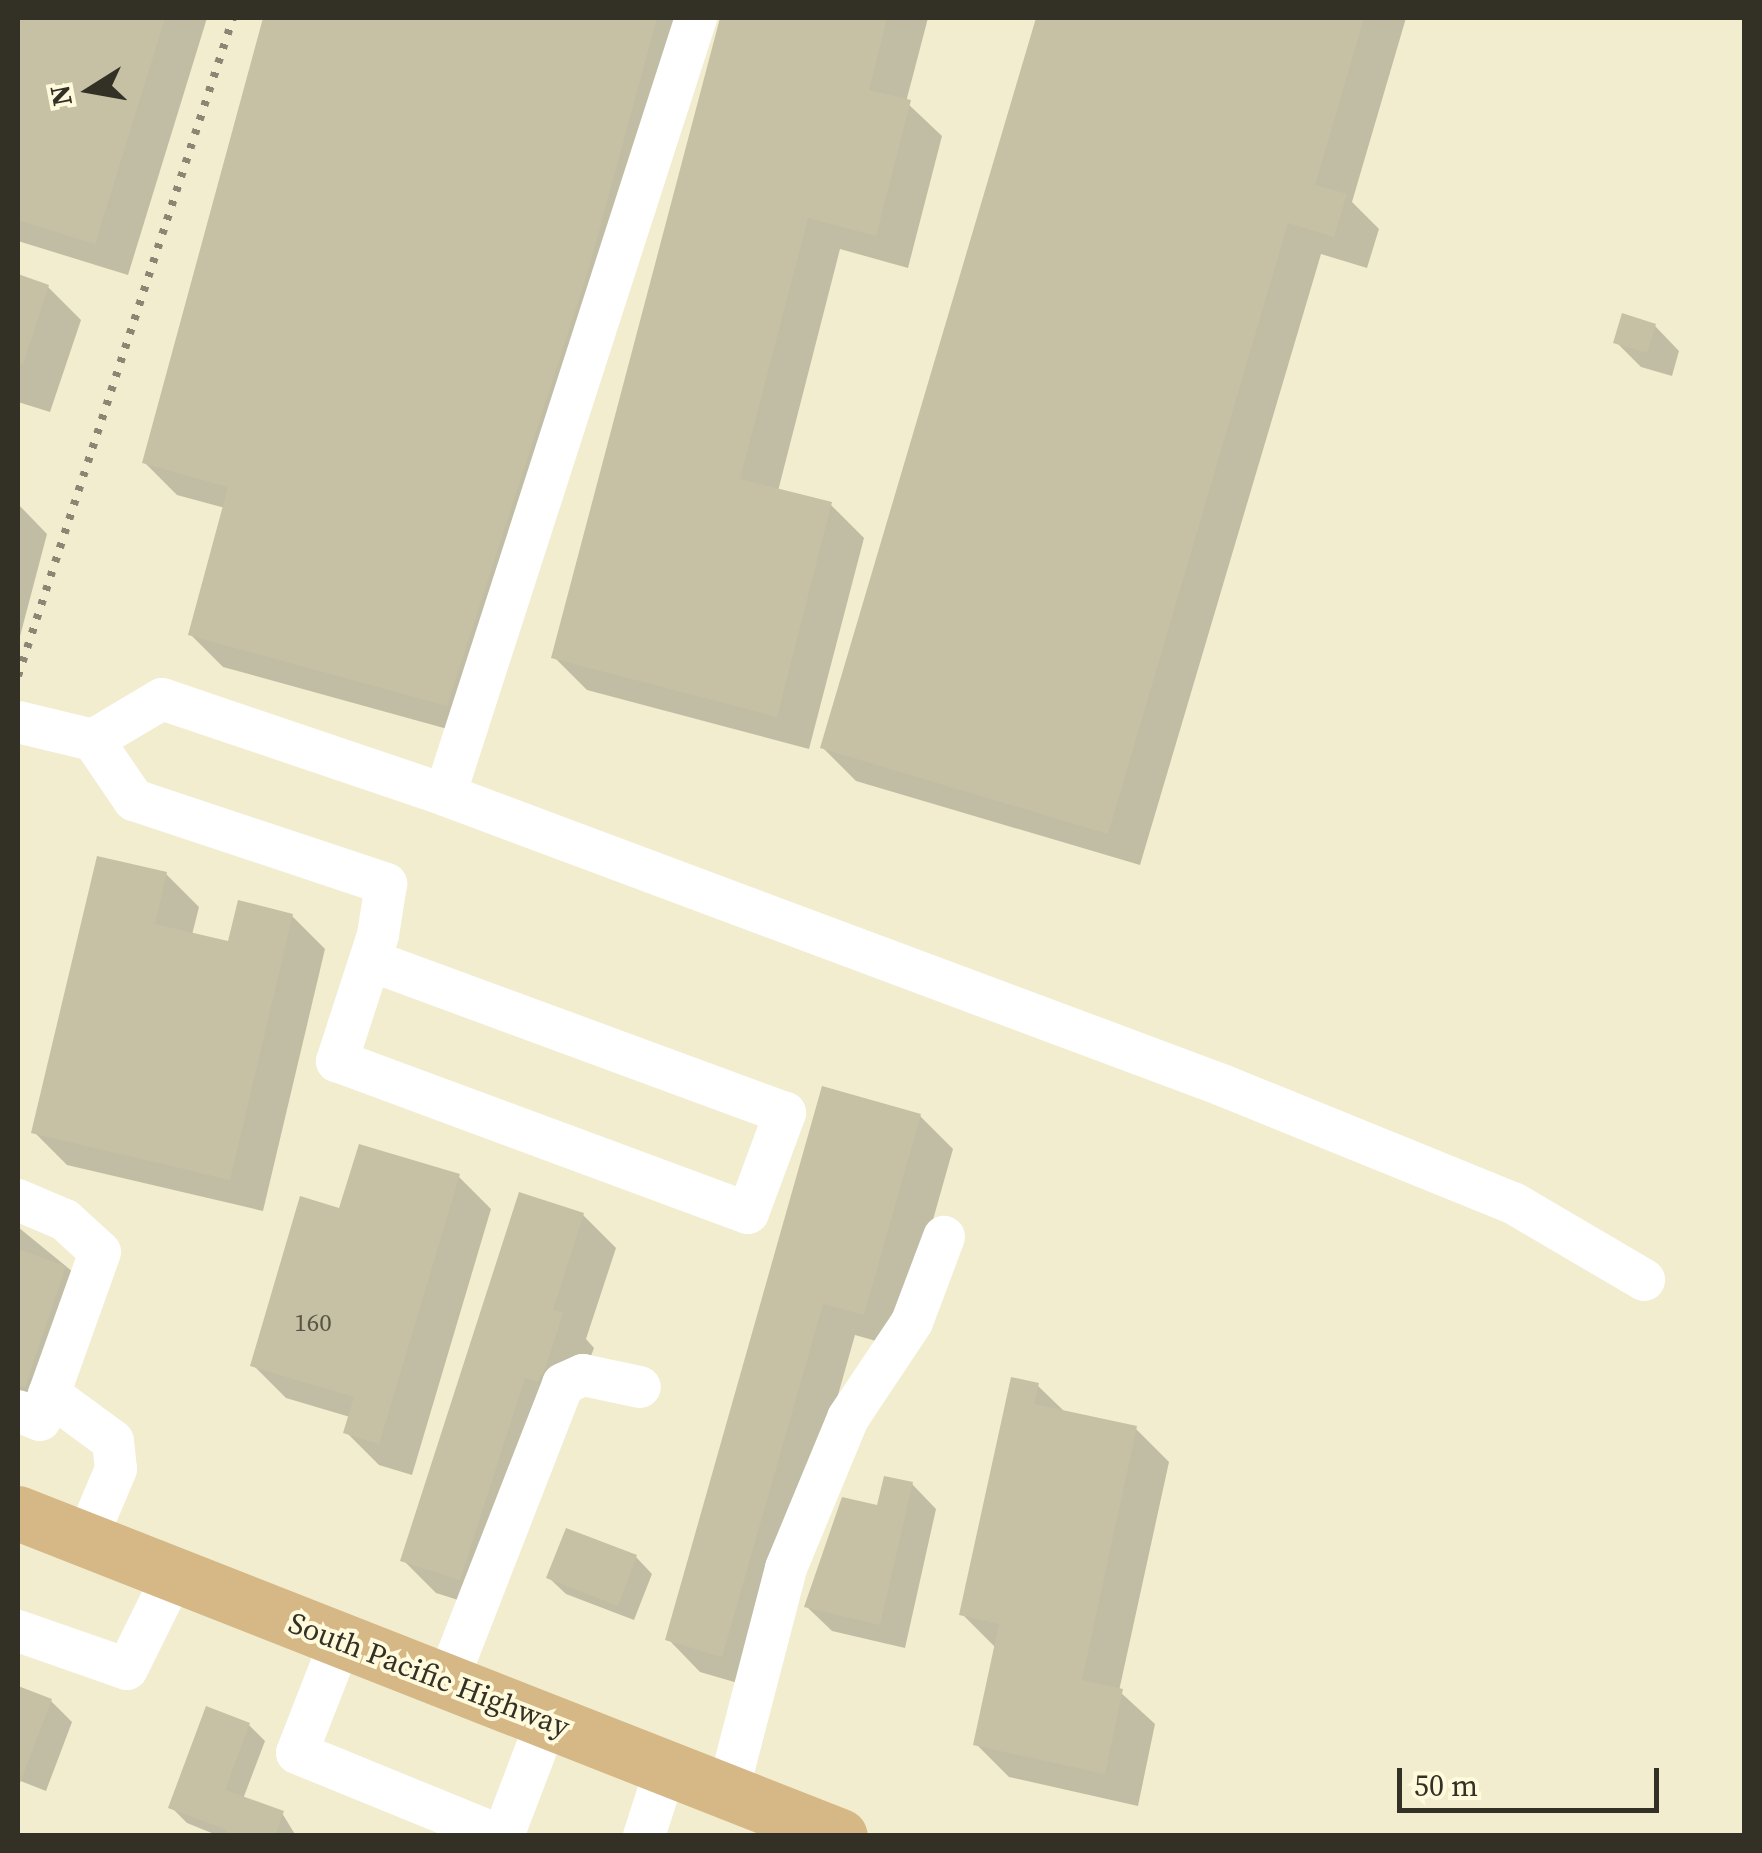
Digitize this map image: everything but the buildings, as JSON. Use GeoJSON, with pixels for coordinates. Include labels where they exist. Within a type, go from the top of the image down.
{"type":"FeatureCollection","features":[{"type":"Feature","properties":{"kind":"main road","name":"South Pacific Highway"},"geometry":{"type":"LineString","coordinates":[[18,1513],[840,1836]]}},
{"type":"Feature","properties":{"kind":"lane"},"geometry":{"type":"LineString","coordinates":[[445,794],[696,18]]}},
{"type":"Feature","properties":{"kind":"lane"},"geometry":{"type":"LineString","coordinates":[[93,740],[162,699],[445,794],[792,930],[1222,1085],[1495,1196],[1644,1280]]}},
{"type":"Feature","properties":{"kind":"lane"},"geometry":{"type":"LineString","coordinates":[[18,722],[44,723],[93,740],[134,800],[386,884],[370,960],[336,1061],[748,1213],[785,1113],[370,960]]}},
{"type":"Feature","properties":{"kind":"lane"},"geometry":{"type":"LineString","coordinates":[[18,1200],[65,1220],[100,1252],[33,1403],[113,1441],[116,1470],[86,1540]]}},
{"type":"Feature","properties":{"kind":"lane"},"geometry":{"type":"LineString","coordinates":[[728,1791],[786,1568],[848,1418],[912,1322],[944,1237]]}},
{"type":"Feature","properties":{"kind":"lane"},"geometry":{"type":"LineString","coordinates":[[447,1682],[563,1384],[583,1375],[640,1386]]}},
{"type":"Feature","properties":{"kind":"lane"},"geometry":{"type":"LineString","coordinates":[[18,1631],[127,1669],[174,1574]]}},
{"type":"Feature","properties":{"kind":"lane"},"geometry":{"type":"LineString","coordinates":[[340,1640],[297,1753],[502,1836],[547,1721]]}},
{"type":"Feature","properties":{"kind":"lane"},"geometry":{"type":"LineString","coordinates":[[644,1836],[666,1768]]}},
{"type":"Feature","properties":{"kind":"railway"},"geometry":{"type":"LineString","coordinates":[[18,676],[233,18]]}}]}
